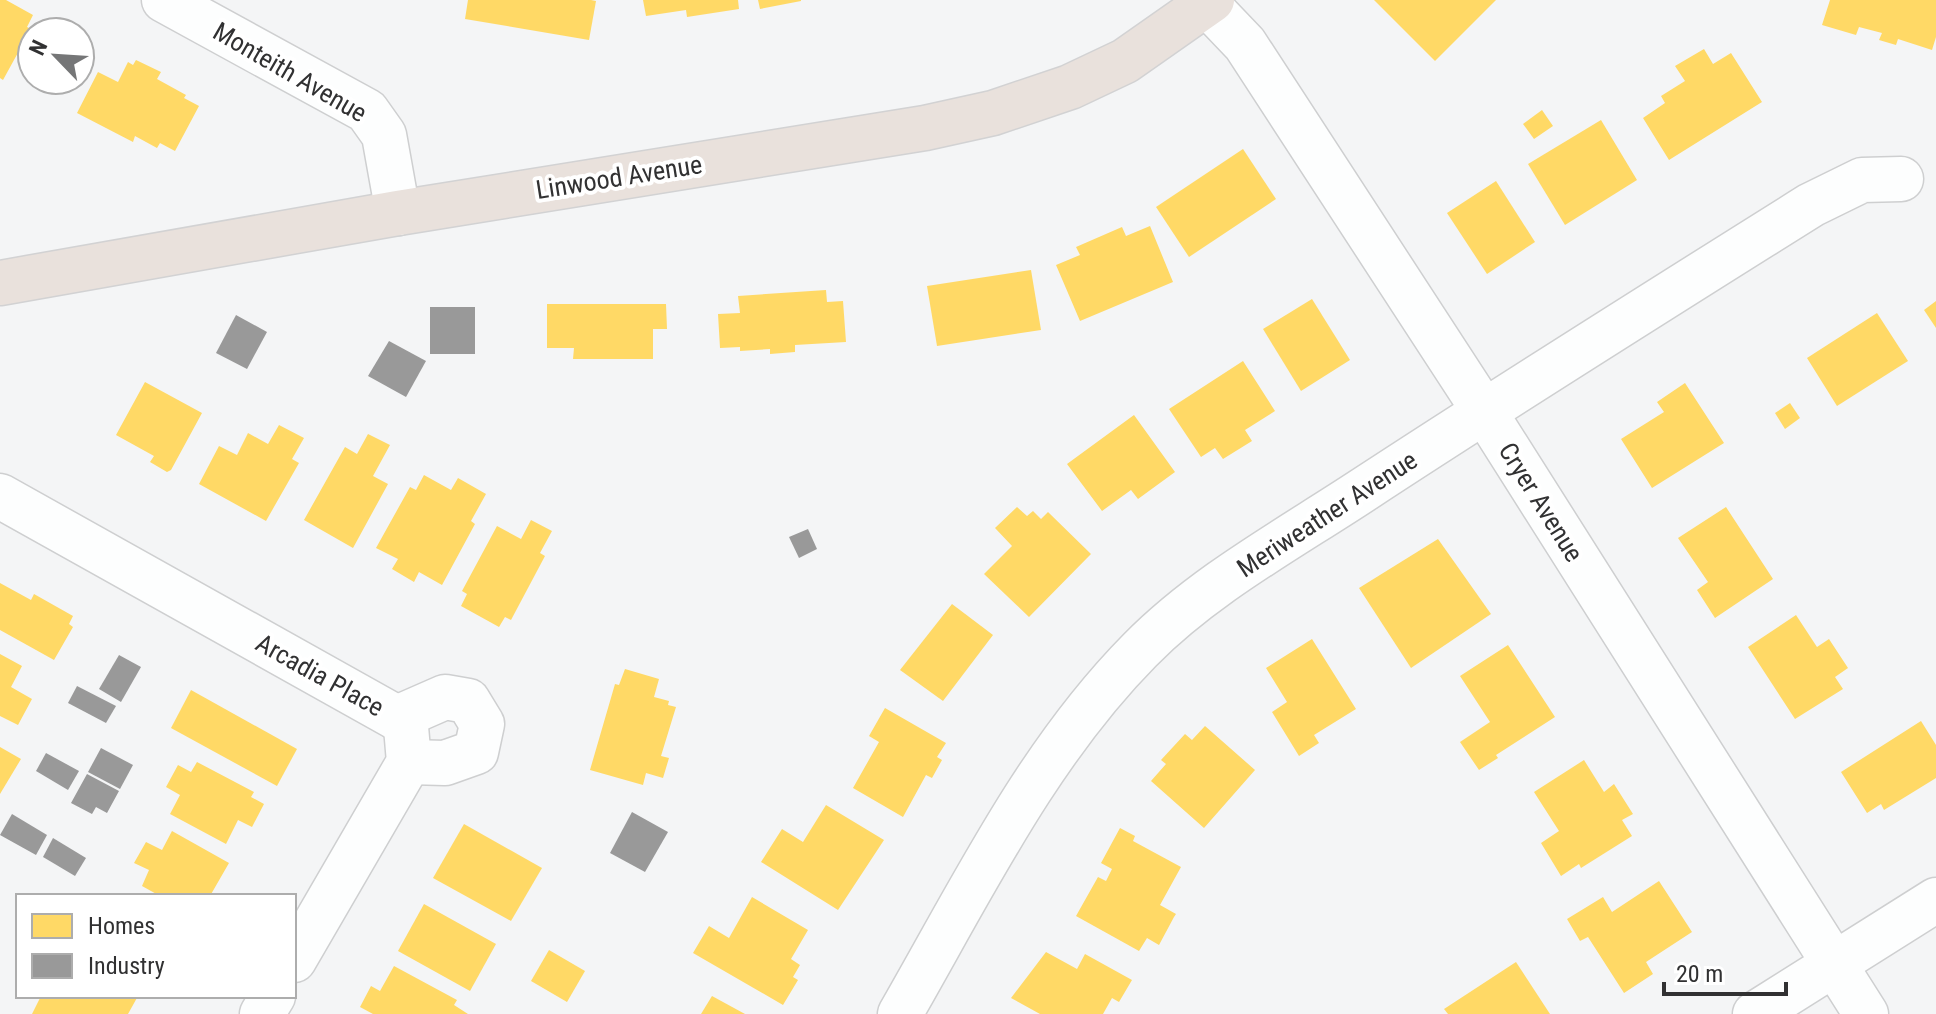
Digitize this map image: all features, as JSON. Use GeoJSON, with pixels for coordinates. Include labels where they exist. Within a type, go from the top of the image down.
{"type":"FeatureCollection","features":[{"type":"Feature","properties":{"kind":"main road","name":"Linwood Avenue"},"geometry":{"type":"LineString","coordinates":[[0,283],[398,213],[925,128],[993,113],[1070,87],[1125,61],[1207,2]]}},
{"type":"Feature","properties":{"kind":"street","name":"Monteith Avenue"},"geometry":{"type":"LineString","coordinates":[[164,0],[367,111],[384,135],[398,213]]}},
{"type":"Feature","properties":{"kind":"street","name":"Cryer Avenue"},"geometry":{"type":"LineString","coordinates":[[1207,2],[1245,44],[1484,411],[1866,1014]]}},
{"type":"Feature","properties":{"kind":"street","name":"Meriweather Avenue"},"geometry":{"type":"LineString","coordinates":[[900,1014],[1033,783],[1077,721],[1140,649],[1197,599],[1484,411],[1811,205],[1862,180],[1901,179]]}},
{"type":"Feature","properties":{"kind":"street","name":"Arcadia Place"},"geometry":{"type":"LineString","coordinates":[[1,495],[397,718],[406,727],[409,762]]}},
{"type":"Feature","properties":{"kind":"street"},"geometry":{"type":"LineString","coordinates":[[296,957],[409,762],[445,763],[476,752],[482,724],[468,701],[445,697],[397,718]]}},
{"type":"Feature","properties":{"kind":"street"},"geometry":{"type":"LineString","coordinates":[[1755,1014],[1936,900]]}},
{"type":"Feature","properties":{"kind":"building: Homes"},"geometry":{"type":"Polygon","coordinates":[[[0,0],[6,0],[33,15],[16,16],[16,56],[3,80],[0,78],[0,0]]]}},
{"type":"Feature","properties":{"kind":"building: Homes"},"geometry":{"type":"Polygon","coordinates":[[[468,0],[596,1],[589,40],[465,19],[468,0]]]}},
{"type":"Feature","properties":{"kind":"building: Homes"},"geometry":{"type":"Polygon","coordinates":[[[643,0],[738,0],[739,9],[687,17],[686,10],[646,16],[643,0]]]}},
{"type":"Feature","properties":{"kind":"building: Homes"},"geometry":{"type":"Polygon","coordinates":[[[758,0],[801,0],[801,1],[760,9],[758,0]]]}},
{"type":"Feature","properties":{"kind":"building: Homes"},"geometry":{"type":"Polygon","coordinates":[[[1374,0],[1496,0],[1435,61],[1374,0]]]}},
{"type":"Feature","properties":{"kind":"building: Homes"},"geometry":{"type":"Polygon","coordinates":[[[1830,0],[1936,0],[1936,37],[1932,50],[1898,39],[1896,45],[1879,40],[1882,33],[1859,27],[1856,35],[1822,25],[1830,0]]]}},
{"type":"Feature","properties":{"kind":"building: Homes"},"geometry":{"type":"Polygon","coordinates":[[[1704,49],[1713,64],[1731,53],[1762,102],[1669,160],[1643,118],[1665,103],[1661,96],[1685,81],[1675,66],[1704,49]]]}},
{"type":"Feature","properties":{"kind":"building: Homes"},"geometry":{"type":"Polygon","coordinates":[[[136,60],[161,72],[157,79],[199,106],[175,151],[160,143],[157,148],[135,136],[133,142],[77,113],[86,96],[96,96],[98,72],[118,82],[128,62],[133,65],[136,60]]]}},
{"type":"Feature","properties":{"kind":"building: Homes"},"geometry":{"type":"Polygon","coordinates":[[[1542,110],[1553,126],[1534,139],[1523,124],[1542,110]]]}},
{"type":"Feature","properties":{"kind":"building: Homes"},"geometry":{"type":"Polygon","coordinates":[[[1601,120],[1637,180],[1565,225],[1528,164],[1601,120]]]}},
{"type":"Feature","properties":{"kind":"building: Homes"},"geometry":{"type":"Polygon","coordinates":[[[1243,149],[1276,199],[1189,257],[1156,207],[1243,149]]]}},
{"type":"Feature","properties":{"kind":"building: Homes"},"geometry":{"type":"Polygon","coordinates":[[[1496,181],[1535,242],[1487,274],[1447,213],[1496,181]]]}},
{"type":"Feature","properties":{"kind":"building: Homes"},"geometry":{"type":"Polygon","coordinates":[[[1150,226],[1173,282],[1080,321],[1056,265],[1080,255],[1076,247],[1122,227],[1126,236],[1150,226]]]}},
{"type":"Feature","properties":{"kind":"building: Homes"},"geometry":{"type":"Polygon","coordinates":[[[1031,270],[1041,330],[937,346],[927,286],[1031,270]]]}},
{"type":"Feature","properties":{"kind":"building: Homes"},"geometry":{"type":"Polygon","coordinates":[[[826,290],[827,302],[843,301],[846,342],[795,345],[795,352],[770,354],[770,349],[740,351],[740,347],[720,348],[718,314],[740,313],[738,296],[826,290]]]}},
{"type":"Feature","properties":{"kind":"building: Homes"},"geometry":{"type":"Polygon","coordinates":[[[1312,299],[1350,360],[1301,391],[1263,329],[1312,299]]]}},
{"type":"Feature","properties":{"kind":"building: Homes"},"geometry":{"type":"Polygon","coordinates":[[[1936,301],[1936,328],[1924,310],[1936,301]]]}},
{"type":"Feature","properties":{"kind":"building: Homes"},"geometry":{"type":"Polygon","coordinates":[[[547,304],[666,304],[667,329],[653,329],[653,359],[573,359],[574,348],[547,348],[547,304]]]}},
{"type":"Feature","properties":{"kind":"building: Homes"},"geometry":{"type":"Polygon","coordinates":[[[1877,313],[1908,361],[1837,406],[1807,358],[1877,313]]]}},
{"type":"Feature","properties":{"kind":"building: Homes"},"geometry":{"type":"Polygon","coordinates":[[[1243,361],[1275,411],[1245,430],[1252,441],[1223,459],[1215,448],[1201,457],[1169,409],[1243,361]]]}},
{"type":"Feature","properties":{"kind":"building: Homes"},"geometry":{"type":"Polygon","coordinates":[[[145,382],[202,413],[171,470],[167,472],[150,462],[154,456],[116,435],[145,382]]]}},
{"type":"Feature","properties":{"kind":"building: Homes"},"geometry":{"type":"Polygon","coordinates":[[[1685,383],[1724,443],[1652,488],[1621,439],[1664,412],[1657,402],[1685,383]]]}},
{"type":"Feature","properties":{"kind":"building: Homes"},"geometry":{"type":"Polygon","coordinates":[[[1790,403],[1800,418],[1785,429],[1775,413],[1790,403]]]}},
{"type":"Feature","properties":{"kind":"building: Homes"},"geometry":{"type":"Polygon","coordinates":[[[1134,415],[1175,472],[1138,499],[1131,490],[1102,511],[1067,464],[1134,415]]]}},
{"type":"Feature","properties":{"kind":"building: Homes"},"geometry":{"type":"Polygon","coordinates":[[[279,425],[304,438],[292,459],[299,463],[266,521],[199,484],[219,446],[237,455],[248,433],[268,444],[279,425]]]}},
{"type":"Feature","properties":{"kind":"building: Homes"},"geometry":{"type":"Polygon","coordinates":[[[368,434],[390,445],[373,476],[388,484],[353,548],[304,520],[345,447],[357,454],[368,434]]]}},
{"type":"Feature","properties":{"kind":"building: Homes"},"geometry":{"type":"Polygon","coordinates":[[[424,475],[451,490],[458,478],[486,494],[471,521],[475,524],[442,585],[419,572],[414,582],[392,569],[398,559],[376,548],[410,487],[416,490],[424,475]]]}},
{"type":"Feature","properties":{"kind":"building: Homes"},"geometry":{"type":"Polygon","coordinates":[[[1017,507],[1027,516],[1033,511],[1041,519],[1048,512],[1091,554],[1029,617],[984,574],[1012,546],[995,528],[1017,507]]]}},
{"type":"Feature","properties":{"kind":"building: Homes"},"geometry":{"type":"Polygon","coordinates":[[[1726,507],[1773,579],[1715,618],[1697,590],[1708,582],[1678,538],[1726,507]]]}},
{"type":"Feature","properties":{"kind":"building: Homes"},"geometry":{"type":"Polygon","coordinates":[[[531,520],[552,531],[540,553],[545,556],[511,620],[505,617],[499,627],[461,606],[467,594],[462,591],[497,526],[521,539],[531,520]]]}},
{"type":"Feature","properties":{"kind":"building: Homes"},"geometry":{"type":"Polygon","coordinates":[[[1438,539],[1491,614],[1411,668],[1359,588],[1438,539]]]}},
{"type":"Feature","properties":{"kind":"building: Homes"},"geometry":{"type":"Polygon","coordinates":[[[0,583],[31,600],[34,594],[73,616],[69,624],[73,627],[54,660],[0,630],[0,583]]]}},
{"type":"Feature","properties":{"kind":"building: Homes"},"geometry":{"type":"Polygon","coordinates":[[[952,604],[993,635],[943,701],[900,670],[952,604]]]}},
{"type":"Feature","properties":{"kind":"building: Homes"},"geometry":{"type":"Polygon","coordinates":[[[1796,615],[1817,647],[1829,639],[1848,668],[1835,677],[1843,689],[1795,719],[1748,647],[1796,615]]]}},
{"type":"Feature","properties":{"kind":"building: Homes"},"geometry":{"type":"Polygon","coordinates":[[[1312,639],[1356,709],[1314,735],[1319,743],[1299,756],[1272,712],[1287,702],[1266,668],[1312,639]]]}},
{"type":"Feature","properties":{"kind":"building: Homes"},"geometry":{"type":"Polygon","coordinates":[[[1508,645],[1555,717],[1496,755],[1498,758],[1479,770],[1460,742],[1490,722],[1460,676],[1508,645]]]}},
{"type":"Feature","properties":{"kind":"building: Homes"},"geometry":{"type":"Polygon","coordinates":[[[0,654],[22,666],[11,687],[32,699],[18,725],[0,716],[0,654]]]}},
{"type":"Feature","properties":{"kind":"building: Homes"},"geometry":{"type":"Polygon","coordinates":[[[625,669],[659,679],[654,697],[669,701],[668,705],[676,707],[661,756],[669,758],[663,778],[646,773],[643,785],[590,770],[615,684],[619,685],[625,669]]]}},
{"type":"Feature","properties":{"kind":"building: Homes"},"geometry":{"type":"Polygon","coordinates":[[[191,690],[297,749],[277,786],[171,728],[191,690]]]}},
{"type":"Feature","properties":{"kind":"building: Homes"},"geometry":{"type":"Polygon","coordinates":[[[885,708],[946,743],[937,757],[942,760],[932,778],[926,775],[903,817],[853,788],[879,742],[869,736],[885,708]]]}},
{"type":"Feature","properties":{"kind":"building: Homes"},"geometry":{"type":"Polygon","coordinates":[[[1921,721],[1936,745],[1936,778],[1884,810],[1881,804],[1867,813],[1841,772],[1921,721]]]}},
{"type":"Feature","properties":{"kind":"building: Homes"},"geometry":{"type":"Polygon","coordinates":[[[1205,726],[1255,770],[1204,828],[1151,781],[1166,764],[1161,760],[1185,734],[1192,740],[1205,726]]]}},
{"type":"Feature","properties":{"kind":"building: Homes"},"geometry":{"type":"Polygon","coordinates":[[[0,747],[21,759],[0,794],[0,747]]]}},
{"type":"Feature","properties":{"kind":"building: Homes"},"geometry":{"type":"Polygon","coordinates":[[[1584,760],[1604,792],[1614,784],[1633,814],[1622,820],[1632,836],[1581,868],[1579,864],[1561,876],[1541,843],[1559,831],[1534,792],[1584,760]]]}},
{"type":"Feature","properties":{"kind":"building: Homes"},"geometry":{"type":"Polygon","coordinates":[[[197,762],[254,792],[251,797],[264,804],[252,827],[238,820],[226,844],[170,814],[180,795],[166,787],[178,765],[191,772],[197,762]]]}},
{"type":"Feature","properties":{"kind":"building: Homes"},"geometry":{"type":"Polygon","coordinates":[[[826,805],[884,840],[838,910],[761,862],[782,829],[803,842],[826,805]]]}},
{"type":"Feature","properties":{"kind":"building: Homes"},"geometry":{"type":"Polygon","coordinates":[[[464,824],[542,868],[511,921],[433,878],[464,824]]]}},
{"type":"Feature","properties":{"kind":"building: Homes"},"geometry":{"type":"Polygon","coordinates":[[[1120,828],[1135,836],[1133,841],[1181,867],[1160,905],[1176,914],[1159,945],[1147,938],[1139,951],[1076,916],[1098,877],[1106,881],[1112,869],[1101,863],[1120,828]]]}},
{"type":"Feature","properties":{"kind":"building: Homes"},"geometry":{"type":"Polygon","coordinates":[[[172,831],[229,863],[211,894],[156,894],[142,886],[149,870],[134,863],[146,842],[162,850],[172,831]]]}},
{"type":"Feature","properties":{"kind":"building: Homes"},"geometry":{"type":"Polygon","coordinates":[[[1659,881],[1692,932],[1646,962],[1653,974],[1624,993],[1588,937],[1580,941],[1567,919],[1603,897],[1612,912],[1659,881]]]}},
{"type":"Feature","properties":{"kind":"building: Homes"},"geometry":{"type":"Polygon","coordinates":[[[752,897],[808,930],[791,959],[800,965],[793,977],[798,980],[783,1005],[693,953],[709,926],[729,938],[752,897]]]}},
{"type":"Feature","properties":{"kind":"building: Homes"},"geometry":{"type":"Polygon","coordinates":[[[424,904],[496,944],[470,991],[398,951],[424,904]]]}},
{"type":"Feature","properties":{"kind":"building: Homes"},"geometry":{"type":"Polygon","coordinates":[[[549,950],[585,971],[567,1002],[531,981],[549,950]]]}},
{"type":"Feature","properties":{"kind":"building: Homes"},"geometry":{"type":"Polygon","coordinates":[[[1046,952],[1077,969],[1085,954],[1132,980],[1119,1002],[1112,998],[1103,1014],[1040,1014],[1011,998],[1046,952]]]}},
{"type":"Feature","properties":{"kind":"building: Homes"},"geometry":{"type":"Polygon","coordinates":[[[1516,962],[1550,1014],[1448,1014],[1444,1009],[1516,962]]]}},
{"type":"Feature","properties":{"kind":"building: Homes"},"geometry":{"type":"Polygon","coordinates":[[[394,966],[457,1000],[454,1005],[468,1014],[373,1014],[360,1007],[371,986],[380,991],[394,966]]]}},
{"type":"Feature","properties":{"kind":"building: Homes"},"geometry":{"type":"Polygon","coordinates":[[[712,996],[745,1014],[701,1014],[712,996]]]}},
{"type":"Feature","properties":{"kind":"building: Homes"},"geometry":{"type":"Polygon","coordinates":[[[40,998],[137,998],[128,1014],[32,1014],[40,998]]]}},
{"type":"Feature","properties":{"kind":"building: Industry"},"geometry":{"type":"Polygon","coordinates":[[[430,307],[475,307],[475,354],[430,354],[430,307]]]}},
{"type":"Feature","properties":{"kind":"building: Industry"},"geometry":{"type":"Polygon","coordinates":[[[236,315],[267,332],[247,369],[216,353],[236,315]]]}},
{"type":"Feature","properties":{"kind":"building: Industry"},"geometry":{"type":"Polygon","coordinates":[[[389,341],[426,361],[406,397],[368,376],[389,341]]]}},
{"type":"Feature","properties":{"kind":"building: Industry"},"geometry":{"type":"Polygon","coordinates":[[[808,529],[817,549],[799,558],[789,537],[808,529]]]}},
{"type":"Feature","properties":{"kind":"building: Industry"},"geometry":{"type":"Polygon","coordinates":[[[119,655],[141,667],[121,702],[99,689],[119,655]]]}},
{"type":"Feature","properties":{"kind":"building: Industry"},"geometry":{"type":"Polygon","coordinates":[[[77,686],[116,706],[106,723],[68,703],[77,686]]]}},
{"type":"Feature","properties":{"kind":"building: Industry"},"geometry":{"type":"Polygon","coordinates":[[[101,748],[133,765],[120,789],[88,772],[101,748]]]}},
{"type":"Feature","properties":{"kind":"building: Industry"},"geometry":{"type":"Polygon","coordinates":[[[46,753],[79,771],[68,790],[36,771],[46,753]]]}},
{"type":"Feature","properties":{"kind":"building: Industry"},"geometry":{"type":"Polygon","coordinates":[[[87,774],[119,791],[107,813],[96,807],[92,814],[71,803],[87,774]]]}},
{"type":"Feature","properties":{"kind":"building: Industry"},"geometry":{"type":"Polygon","coordinates":[[[632,812],[668,832],[645,872],[610,853],[632,812]]]}},
{"type":"Feature","properties":{"kind":"building: Industry"},"geometry":{"type":"Polygon","coordinates":[[[12,814],[47,835],[36,855],[0,835],[12,814]]]}},
{"type":"Feature","properties":{"kind":"building: Industry"},"geometry":{"type":"Polygon","coordinates":[[[53,838],[86,858],[75,876],[43,857],[53,838]]]}}]}
